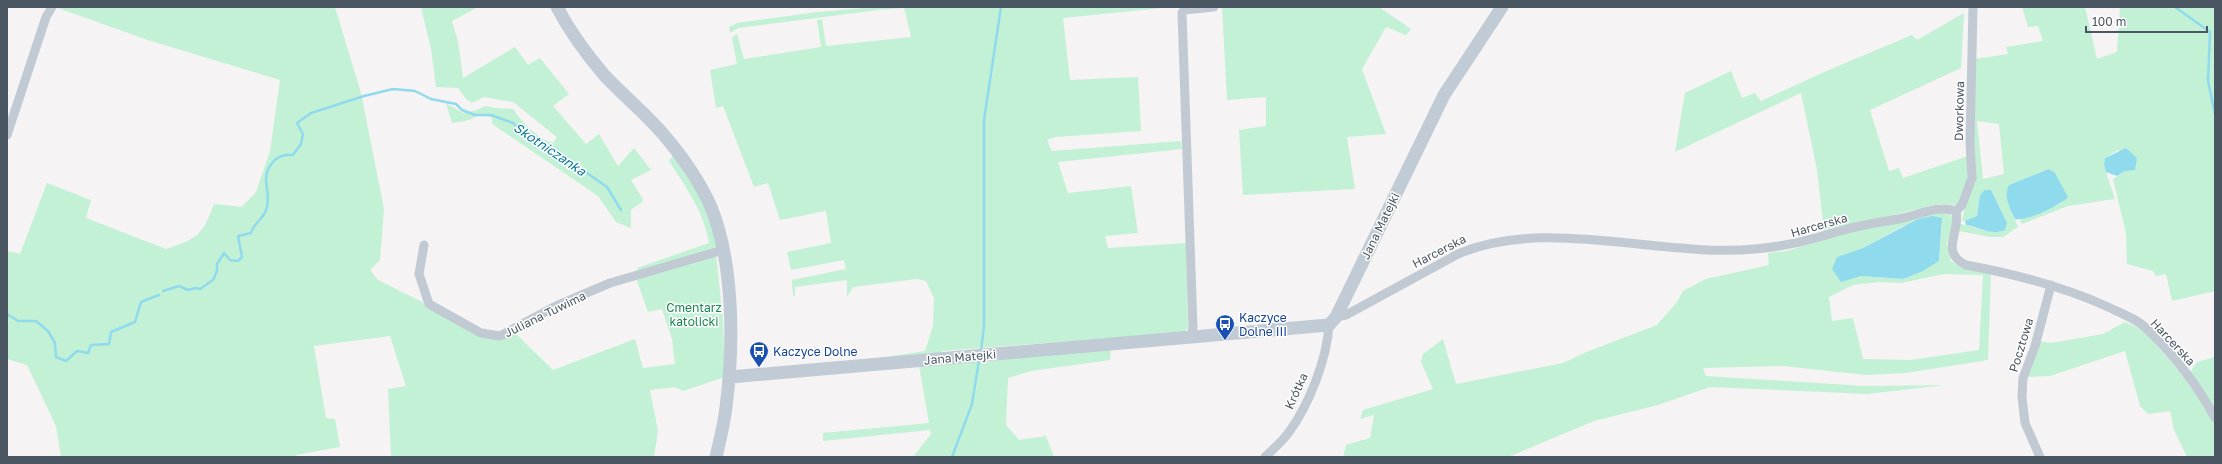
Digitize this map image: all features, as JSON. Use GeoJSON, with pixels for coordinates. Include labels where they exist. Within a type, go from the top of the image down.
{"type":"FeatureCollection","features":[{"type":"Feature","properties":{"kind":"street"},"geometry":{"type":"LineString","coordinates":[[7,135],[46,17],[52,7]]}},
{"type":"Feature","properties":{"kind":"street"},"geometry":{"type":"LineString","coordinates":[[557,7],[567,25],[591,59],[662,133],[687,164],[710,206],[723,250],[728,290],[730,377],[726,409],[716,457]]}},
{"type":"Feature","properties":{"kind":"street"},"geometry":{"type":"LineString","coordinates":[[1191,337],[1192,264],[1182,13],[1184,10],[1214,7]]}},
{"type":"Feature","properties":{"kind":"street","name":"Jana Matejki"},"geometry":{"type":"LineString","coordinates":[[730,377],[1191,337],[1332,321],[1444,95],[1502,7]]}},
{"type":"Feature","properties":{"kind":"street","name":"Dworkowa"},"geometry":{"type":"LineString","coordinates":[[1956,211],[1962,205],[1972,178],[1970,143],[1973,7]]}},
{"type":"Feature","properties":{"kind":"street","name":"Harcerska"},"geometry":{"type":"LineString","coordinates":[[1332,321],[1346,315],[1458,254],[1474,247],[1491,243],[1518,239],[1551,238],[1696,251],[1754,250],[1789,246],[1845,229],[1903,218],[1935,209],[1948,208],[1956,211],[1958,218],[1951,245],[1954,256],[1959,262],[1966,265],[2012,273],[2088,298],[2147,329],[2195,385],[2215,418]]}},
{"type":"Feature","properties":{"kind":"street","name":"Juliana Tuwima"},"geometry":{"type":"LineString","coordinates":[[424,245],[419,274],[429,304],[481,333],[500,336],[556,306],[610,283],[723,250]]}},
{"type":"Feature","properties":{"kind":"street","name":"Pocztowa"},"geometry":{"type":"LineString","coordinates":[[2040,457],[2025,423],[2022,397],[2023,378],[2034,346],[2051,285]]}},
{"type":"Feature","properties":{"kind":"street","name":"Krótka"},"geometry":{"type":"LineString","coordinates":[[1265,457],[1289,433],[1310,395],[1323,356],[1332,321]]}},
{"type":"Feature","properties":{"kind":"green space","name":"Cmentarz katolicki"},"geometry":{"type":"Polygon","coordinates":[[[55,7],[335,7],[361,93],[384,209],[380,260],[370,270],[378,280],[499,340],[515,333],[553,370],[635,339],[643,368],[675,364],[672,339],[662,309],[648,312],[636,278],[716,254],[723,320],[725,377],[683,391],[675,387],[650,390],[658,431],[654,457],[391,457],[388,389],[406,386],[390,336],[314,346],[326,418],[335,419],[340,447],[296,455],[297,457],[61,457],[56,426],[27,365],[7,359],[7,251],[20,254],[47,183],[91,200],[86,218],[166,249],[185,242],[198,234],[206,223],[214,204],[242,207],[256,192],[270,151],[280,80],[148,40],[55,7]]]}},
{"type":"Feature","properties":{"kind":"green space"},"geometry":{"type":"Polygon","coordinates":[[[421,7],[478,7],[452,21],[458,41],[463,78],[515,47],[528,65],[540,58],[569,94],[553,106],[586,144],[599,134],[618,166],[634,148],[651,170],[631,180],[643,199],[642,202],[631,210],[631,228],[616,222],[598,196],[492,124],[492,118],[483,114],[466,121],[452,123],[446,103],[463,113],[477,110],[485,106],[513,109],[536,134],[542,138],[553,143],[557,137],[513,102],[484,97],[472,103],[466,99],[458,88],[436,87],[431,49],[421,7]]]}},
{"type":"Feature","properties":{"kind":"green space"},"geometry":{"type":"Polygon","coordinates":[[[877,7],[1172,7],[1063,18],[1070,80],[1138,77],[1141,131],[1056,137],[1047,140],[1052,151],[1181,141],[1182,149],[1058,162],[1068,193],[1131,186],[1138,233],[1105,236],[1108,248],[1186,243],[1188,327],[1185,332],[942,351],[942,355],[851,362],[925,351],[933,326],[934,298],[926,281],[917,279],[853,287],[847,297],[847,280],[795,287],[795,296],[793,296],[792,280],[846,269],[844,260],[791,270],[787,252],[831,243],[826,211],[780,220],[768,183],[754,187],[723,106],[716,108],[710,70],[737,64],[732,38],[737,34],[744,59],[821,47],[817,20],[822,19],[826,46],[911,37],[904,8],[738,28],[730,33],[729,27],[737,23],[817,12],[877,7]]]}},
{"type":"Feature","properties":{"kind":"green space"},"geometry":{"type":"Polygon","coordinates":[[[1222,7],[1379,7],[1411,29],[1406,35],[1386,27],[1362,69],[1386,134],[1347,137],[1355,189],[1243,195],[1239,130],[1266,126],[1266,97],[1227,100],[1222,7]]]}},
{"type":"Feature","properties":{"kind":"green space"},"geometry":{"type":"Polygon","coordinates":[[[2022,7],[2085,7],[2097,59],[2117,52],[2120,7],[2215,7],[2215,291],[2172,301],[2166,274],[2156,276],[2153,271],[2127,264],[2126,233],[2113,179],[2125,171],[2137,158],[2118,150],[2105,158],[2104,166],[2115,199],[2068,206],[2022,224],[2020,220],[2062,203],[2049,169],[2009,185],[2008,203],[2018,227],[2003,237],[1990,237],[1959,231],[1960,224],[1994,232],[2005,230],[2007,223],[1991,190],[1980,195],[1977,216],[1969,221],[1962,221],[1971,161],[1975,59],[2008,54],[2006,47],[2043,41],[2038,26],[2028,27],[2022,7]],[[1977,121],[1983,179],[2004,174],[1999,124],[1977,121]]]}},
{"type":"Feature","properties":{"kind":"green space"},"geometry":{"type":"Polygon","coordinates":[[[1964,13],[1961,68],[1870,110],[1889,171],[1899,168],[1903,178],[1968,156],[1969,176],[1959,205],[1939,204],[1824,231],[1817,170],[1801,93],[1675,152],[1685,93],[1731,71],[1742,98],[1755,93],[1761,101],[1824,72],[1912,35],[1917,40],[1964,13]]]}},
{"type":"Feature","properties":{"kind":"green space"},"geometry":{"type":"Polygon","coordinates":[[[673,155],[694,187],[706,209],[718,245],[716,249],[638,271],[637,268],[709,243],[707,232],[699,210],[669,161],[673,155]]]}},
{"type":"Feature","properties":{"kind":"green space"},"geometry":{"type":"Polygon","coordinates":[[[1937,212],[1950,214],[1955,220],[1947,243],[1951,261],[1962,268],[1991,273],[1988,360],[1906,373],[1866,375],[1783,366],[1703,368],[1706,376],[1864,386],[1945,385],[1867,394],[1710,387],[1658,405],[1594,421],[1508,457],[1343,457],[1346,445],[1370,438],[1374,415],[1360,419],[1363,410],[1433,389],[1421,362],[1423,354],[1443,339],[1456,384],[1563,363],[1589,351],[1657,325],[1677,302],[1683,291],[1706,279],[1769,265],[1768,253],[1787,251],[1846,232],[1937,212]],[[1942,224],[1903,226],[1863,248],[1837,257],[1861,276],[1903,279],[1939,261],[1942,224]],[[1944,274],[1901,283],[1879,282],[1853,285],[1829,297],[1832,321],[1853,318],[1863,359],[1910,360],[1979,350],[1983,275],[1944,274]]]}},
{"type":"Feature","properties":{"kind":"green space"},"geometry":{"type":"Polygon","coordinates":[[[2125,322],[2142,330],[2149,337],[2195,389],[2206,405],[2215,424],[2215,457],[2187,457],[2174,430],[2170,411],[2148,414],[2140,406],[2125,351],[2050,376],[2027,377],[2039,341],[2051,343],[2103,334],[2125,322]]]}},
{"type":"Feature","properties":{"kind":"green space"},"geometry":{"type":"Polygon","coordinates":[[[1111,348],[1110,360],[1031,371],[1008,378],[1006,425],[1019,440],[1046,436],[1054,457],[913,457],[931,434],[930,430],[823,441],[823,433],[929,423],[919,366],[1111,348]]]}},
{"type":"Feature","properties":{"kind":"green space"},"geometry":{"type":"Polygon","coordinates":[[[2215,357],[2215,409],[2190,372],[2197,362],[2215,357]]]}},
{"type":"Feature","properties":{"kind":"water"},"geometry":{"type":"Polygon","coordinates":[[[2126,148],[2137,158],[2135,170],[2125,171],[2117,176],[2106,172],[2104,165],[2105,158],[2126,148]]]}},
{"type":"Feature","properties":{"kind":"water"},"geometry":{"type":"Polygon","coordinates":[[[2049,169],[2055,173],[2068,197],[2058,205],[2043,212],[2028,218],[2015,219],[2009,207],[2007,198],[2007,189],[2009,185],[2049,169]]]}},
{"type":"Feature","properties":{"kind":"water"},"geometry":{"type":"Polygon","coordinates":[[[1985,190],[1991,190],[2007,223],[2005,230],[2000,232],[1990,232],[1966,225],[1965,221],[1977,216],[1980,195],[1985,190]]]}},
{"type":"Feature","properties":{"kind":"water"},"geometry":{"type":"Polygon","coordinates":[[[1933,216],[1942,218],[1939,261],[1923,271],[1903,279],[1861,276],[1841,282],[1832,269],[1837,257],[1863,248],[1918,219],[1933,216]]]}},
{"type":"Feature","properties":{"kind":"waterway"},"geometry":{"type":"LineString","coordinates":[[981,351],[984,326],[984,120],[1001,7]]}},
{"type":"Feature","properties":{"kind":"waterway"},"geometry":{"type":"LineString","coordinates":[[2175,7],[2210,32],[2208,81],[2215,114]]}},
{"type":"Feature","properties":{"kind":"waterway","name":"Skotniczanka"},"geometry":{"type":"LineString","coordinates":[[163,291],[179,286],[188,290],[195,288],[200,289],[213,280],[217,271],[217,264],[224,253],[230,260],[238,261],[242,257],[238,236],[251,233],[254,226],[265,213],[268,203],[266,180],[269,168],[277,158],[284,155],[293,155],[301,144],[303,134],[297,123],[311,113],[364,96],[393,89],[415,91],[431,99],[456,104],[462,110],[475,115],[491,115],[513,123],[532,139],[607,187],[621,210]]}},
{"type":"Feature","properties":{"kind":"waterway","name":"Skotniczanka"},"geometry":{"type":"LineString","coordinates":[[7,314],[18,321],[36,321],[48,331],[55,343],[56,357],[66,361],[77,351],[88,353],[91,345],[109,344],[111,332],[135,322],[141,302],[159,295]]}},
{"type":"Feature","properties":{"kind":"waterway"},"geometry":{"type":"LineString","coordinates":[[952,457],[972,404],[979,360]]}},
{"type":"Feature","properties":{"kind":"place","name":"Kaczyce Dolne III"},"geometry":{"type":"Point","coordinates":[1225,341]}},
{"type":"Feature","properties":{"kind":"place","name":"Kaczyce Dolne"},"geometry":{"type":"Point","coordinates":[759,368]}}]}
